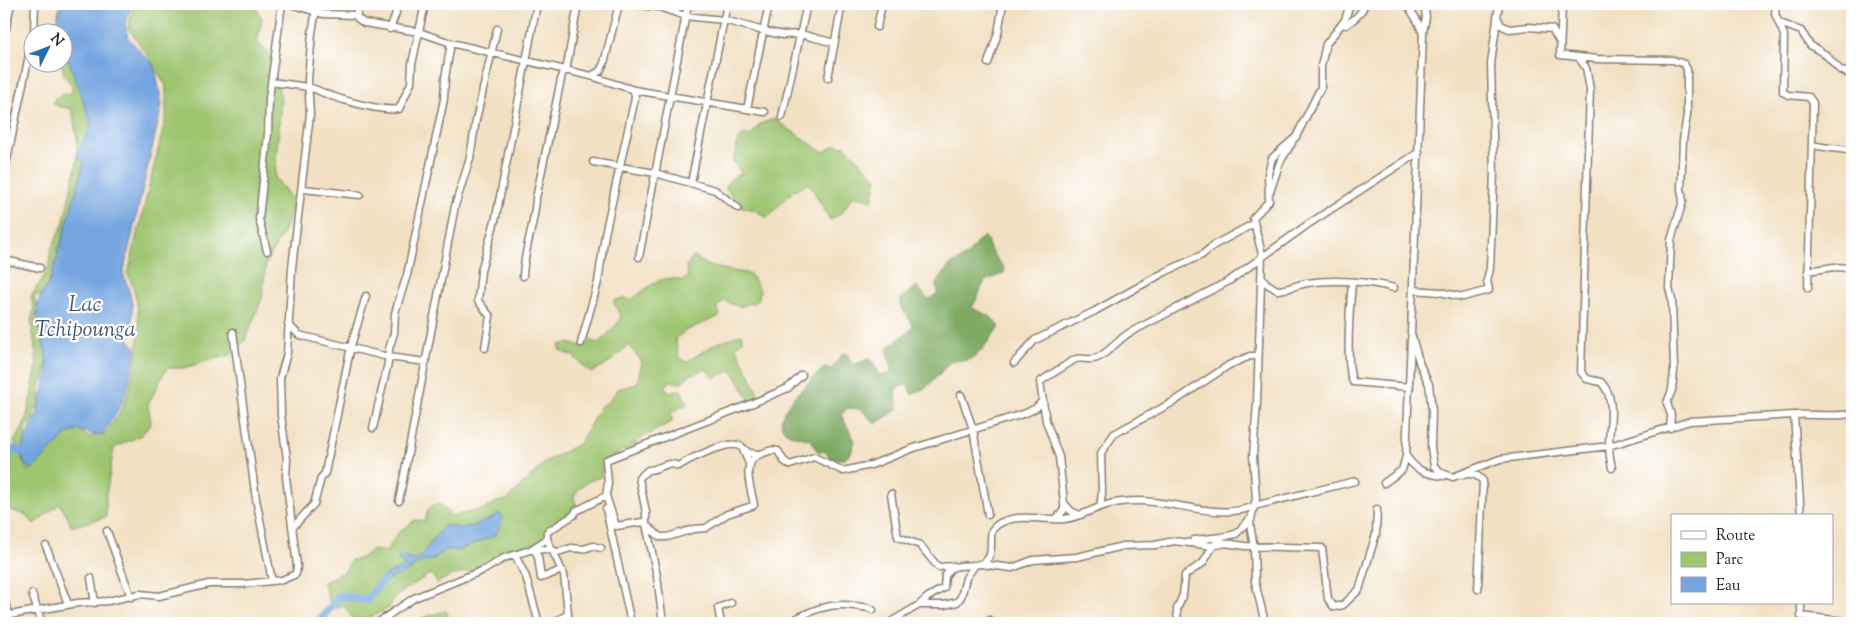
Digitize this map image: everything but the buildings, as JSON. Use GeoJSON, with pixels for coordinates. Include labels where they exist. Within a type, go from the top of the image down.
{"type":"FeatureCollection","features":[{"type":"Feature","properties":{"kind":"street"},"geometry":{"type":"LineString","coordinates":[[4,37],[11,4]]}},
{"type":"Feature","properties":{"kind":"street"},"geometry":{"type":"LineString","coordinates":[[34,22],[35,4]]}},
{"type":"Feature","properties":{"kind":"street"},"geometry":{"type":"LineString","coordinates":[[267,251],[258,224],[268,134],[271,82],[282,4]]}},
{"type":"Feature","properties":{"kind":"street"},"geometry":{"type":"LineString","coordinates":[[291,4],[338,16],[356,15]]}},
{"type":"Feature","properties":{"kind":"street"},"geometry":{"type":"LineString","coordinates":[[7,616],[68,604],[95,603],[140,594],[159,596],[214,584],[244,584],[272,581],[288,578],[297,571],[286,477],[287,458],[280,385],[286,353],[292,268],[310,114],[309,89],[312,33],[318,4]]}},
{"type":"Feature","properties":{"kind":"street"},"geometry":{"type":"LineString","coordinates":[[357,4],[356,15],[361,22],[390,29],[419,32],[451,43],[591,76],[634,90],[764,112]]}},
{"type":"Feature","properties":{"kind":"street"},"geometry":{"type":"LineString","coordinates":[[390,29],[396,13],[394,4]]}},
{"type":"Feature","properties":{"kind":"street"},"geometry":{"type":"LineString","coordinates":[[271,82],[316,89],[333,98],[398,109],[411,83],[412,64],[425,4]]}},
{"type":"Feature","properties":{"kind":"street"},"geometry":{"type":"LineString","coordinates":[[485,348],[490,316],[478,301],[481,271],[496,217],[537,4]]}},
{"type":"Feature","properties":{"kind":"street"},"geometry":{"type":"LineString","coordinates":[[523,276],[528,238],[535,215],[536,198],[578,4]]}},
{"type":"Feature","properties":{"kind":"street"},"geometry":{"type":"LineString","coordinates":[[591,76],[600,70],[604,63],[619,4]]}},
{"type":"Feature","properties":{"kind":"street"},"geometry":{"type":"LineString","coordinates":[[629,4],[659,8],[685,16],[724,20],[783,35],[801,34],[834,43]]}},
{"type":"Feature","properties":{"kind":"street"},"geometry":{"type":"LineString","coordinates":[[639,257],[688,4]]}},
{"type":"Feature","properties":{"kind":"street"},"geometry":{"type":"LineString","coordinates":[[691,184],[727,4]]}},
{"type":"Feature","properties":{"kind":"street"},"geometry":{"type":"LineString","coordinates":[[747,109],[769,4]]}},
{"type":"Feature","properties":{"kind":"street"},"geometry":{"type":"LineString","coordinates":[[782,117],[807,4]]}},
{"type":"Feature","properties":{"kind":"street"},"geometry":{"type":"LineString","coordinates":[[828,78],[842,4]]}},
{"type":"Feature","properties":{"kind":"street"},"geometry":{"type":"LineString","coordinates":[[877,27],[882,4]]}},
{"type":"Feature","properties":{"kind":"street"},"geometry":{"type":"LineString","coordinates":[[988,63],[998,33],[1003,4]]}},
{"type":"Feature","properties":{"kind":"street"},"geometry":{"type":"LineString","coordinates":[[891,494],[898,537],[920,544],[938,567],[978,565],[1012,568],[1032,560],[1077,557],[1130,545],[1184,541],[1236,534],[1250,518],[1256,499],[1252,465],[1262,254],[1253,218],[1266,207],[1268,174],[1272,158],[1282,148],[1293,142],[1321,86],[1321,66],[1326,44],[1342,24],[1350,4]]}},
{"type":"Feature","properties":{"kind":"street"},"geometry":{"type":"LineString","coordinates":[[1342,24],[1346,25],[1354,20],[1362,12],[1365,4]]}},
{"type":"Feature","properties":{"kind":"street"},"geometry":{"type":"LineString","coordinates":[[1407,4],[1423,34]]}},
{"type":"Feature","properties":{"kind":"street"},"geometry":{"type":"LineString","coordinates":[[1384,483],[1402,470],[1406,456],[1423,34],[1426,17],[1424,4]]}},
{"type":"Feature","properties":{"kind":"street"},"geometry":{"type":"LineString","coordinates":[[1413,290],[1440,292],[1463,297],[1489,290],[1487,281],[1490,268],[1494,173],[1491,64],[1497,4]]}},
{"type":"Feature","properties":{"kind":"street"},"geometry":{"type":"LineString","coordinates":[[1562,4],[1560,55],[1580,58],[1673,60],[1684,64],[1687,69],[1687,115],[1683,140],[1683,201],[1671,240],[1669,288],[1672,300],[1674,371],[1672,390],[1667,403],[1671,415],[1670,428]]}},
{"type":"Feature","properties":{"kind":"street"},"geometry":{"type":"LineString","coordinates":[[1776,4],[1775,14],[1784,35],[1782,88],[1788,95],[1805,96],[1812,100],[1814,108],[1808,288]]}},
{"type":"Feature","properties":{"kind":"street"},"geometry":{"type":"LineString","coordinates":[[1497,16],[1501,25],[1509,29],[1529,27],[1552,30],[1560,42]]}},
{"type":"Feature","properties":{"kind":"street"},"geometry":{"type":"LineString","coordinates":[[1780,23],[1801,31],[1810,45],[1826,55],[1840,70],[1852,75]]}},
{"type":"Feature","properties":{"kind":"street"},"geometry":{"type":"LineString","coordinates":[[399,501],[455,206],[470,158],[497,30]]}},
{"type":"Feature","properties":{"kind":"street"},"geometry":{"type":"LineString","coordinates":[[373,428],[396,323],[396,313],[412,252],[444,99],[445,78],[451,43]]}},
{"type":"Feature","properties":{"kind":"street"},"geometry":{"type":"LineString","coordinates":[[1580,58],[1586,68],[1590,89],[1581,372],[1587,379],[1601,382],[1609,395],[1612,468]]}},
{"type":"Feature","properties":{"kind":"street"},"geometry":{"type":"LineString","coordinates":[[4,174],[25,72]]}},
{"type":"Feature","properties":{"kind":"street"},"geometry":{"type":"LineString","coordinates":[[581,344],[598,282],[605,234],[635,98],[634,90]]}},
{"type":"Feature","properties":{"kind":"street"},"geometry":{"type":"LineString","coordinates":[[4,126],[12,128]]}},
{"type":"Feature","properties":{"kind":"street"},"geometry":{"type":"LineString","coordinates":[[1812,144],[1816,147],[1832,146],[1852,151]]}},
{"type":"Feature","properties":{"kind":"street"},"geometry":{"type":"LineString","coordinates":[[1056,520],[1064,510],[1064,503],[1059,457],[1046,421],[1040,382],[1042,378],[1060,371],[1078,359],[1092,360],[1099,357],[1117,341],[1228,282],[1307,225],[1419,152]]}},
{"type":"Feature","properties":{"kind":"street"},"geometry":{"type":"LineString","coordinates":[[592,162],[655,173],[715,190],[738,208]]}},
{"type":"Feature","properties":{"kind":"street"},"geometry":{"type":"LineString","coordinates":[[302,188],[360,195]]}},
{"type":"Feature","properties":{"kind":"street"},"geometry":{"type":"LineString","coordinates":[[1014,363],[1035,340],[1095,311],[1165,272],[1202,255],[1214,245],[1253,224]]}},
{"type":"Feature","properties":{"kind":"street"},"geometry":{"type":"LineString","coordinates":[[4,260],[40,268]]}},
{"type":"Feature","properties":{"kind":"street"},"geometry":{"type":"LineString","coordinates":[[1808,271],[1834,266],[1852,268]]}},
{"type":"Feature","properties":{"kind":"street"},"geometry":{"type":"LineString","coordinates":[[1261,276],[1266,283],[1277,290],[1333,280],[1352,283],[1378,283],[1394,288]]}},
{"type":"Feature","properties":{"kind":"street"},"geometry":{"type":"LineString","coordinates":[[1352,283],[1350,376],[1354,382],[1410,387]]}},
{"type":"Feature","properties":{"kind":"street"},"geometry":{"type":"LineString","coordinates":[[293,527],[314,504],[321,478],[325,473],[351,346],[366,296]]}},
{"type":"Feature","properties":{"kind":"street"},"geometry":{"type":"LineString","coordinates":[[288,324],[298,335],[351,346],[388,357],[426,362]]}},
{"type":"Feature","properties":{"kind":"street"},"geometry":{"type":"LineString","coordinates":[[233,332],[256,499],[272,581]]}},
{"type":"Feature","properties":{"kind":"street"},"geometry":{"type":"LineString","coordinates":[[1411,333],[1429,384],[1432,411],[1431,448],[1434,466],[1442,473],[1453,477],[1469,469],[1500,459],[1610,446],[1706,419],[1718,420],[1815,414],[1831,417],[1852,414]]}},
{"type":"Feature","properties":{"kind":"street"},"geometry":{"type":"LineString","coordinates":[[1100,507],[1102,493],[1101,453],[1114,434],[1175,401],[1229,365],[1250,356],[1258,356]]}},
{"type":"Feature","properties":{"kind":"street"},"geometry":{"type":"LineString","coordinates":[[631,623],[605,497],[608,483],[606,460],[753,404],[788,388],[802,375]]}},
{"type":"Feature","properties":{"kind":"street"},"geometry":{"type":"LineString","coordinates":[[961,395],[973,428],[988,516]]}},
{"type":"Feature","properties":{"kind":"street"},"geometry":{"type":"LineString","coordinates":[[663,623],[657,576],[639,478],[641,474],[667,463],[672,462],[678,466],[706,452],[735,445],[749,453],[758,454],[776,450],[790,465],[814,457],[843,471],[881,462],[911,449],[1031,411],[1043,400]]}},
{"type":"Feature","properties":{"kind":"street"},"geometry":{"type":"LineString","coordinates":[[1794,415],[1801,514]]}},
{"type":"Feature","properties":{"kind":"street"},"geometry":{"type":"LineString","coordinates":[[742,448],[750,466]]}},
{"type":"Feature","properties":{"kind":"street"},"geometry":{"type":"LineString","coordinates":[[605,497],[616,526],[640,522],[646,524],[660,537],[706,528],[727,514],[754,505],[748,473],[758,454]]}},
{"type":"Feature","properties":{"kind":"street"},"geometry":{"type":"LineString","coordinates":[[1406,456],[1413,466],[1424,473],[1453,477],[1470,473],[1478,475],[1483,481],[1478,589]]}},
{"type":"Feature","properties":{"kind":"street"},"geometry":{"type":"LineString","coordinates":[[919,605],[944,605],[957,602],[961,597],[966,578],[990,556],[992,530],[998,523],[1024,518],[1056,520],[1081,516],[1100,507],[1139,500],[1220,510],[1246,510],[1254,506],[1309,494],[1355,481]]}},
{"type":"Feature","properties":{"kind":"street"},"geometry":{"type":"LineString","coordinates":[[570,623],[564,576],[547,538],[547,532],[560,521],[605,497]]}},
{"type":"Feature","properties":{"kind":"street"},"geometry":{"type":"LineString","coordinates":[[1064,503],[1070,511],[1081,516]]}},
{"type":"Feature","properties":{"kind":"street"},"geometry":{"type":"LineString","coordinates":[[1184,541],[1213,546],[1225,544],[1322,548],[1328,599],[1334,607],[1343,605],[1360,586],[1376,534],[1377,509]]}},
{"type":"Feature","properties":{"kind":"street"},"geometry":{"type":"LineString","coordinates":[[1250,518],[1255,582],[1265,623]]}},
{"type":"Feature","properties":{"kind":"street"},"geometry":{"type":"LineString","coordinates":[[107,531],[131,597]]}},
{"type":"Feature","properties":{"kind":"street"},"geometry":{"type":"LineString","coordinates":[[1178,623],[1177,608],[1183,595],[1185,574],[1203,563],[1213,546],[1222,537]]}},
{"type":"Feature","properties":{"kind":"street"},"geometry":{"type":"LineString","coordinates":[[532,550],[547,538]]}},
{"type":"Feature","properties":{"kind":"street"},"geometry":{"type":"LineString","coordinates":[[46,546],[68,604]]}},
{"type":"Feature","properties":{"kind":"street"},"geometry":{"type":"LineString","coordinates":[[377,623],[414,598],[515,555],[532,550],[553,550],[558,552],[568,548],[583,549],[593,546],[601,548]]}},
{"type":"Feature","properties":{"kind":"street"},"geometry":{"type":"LineString","coordinates":[[532,550],[538,557],[541,578],[562,570]]}},
{"type":"Feature","properties":{"kind":"street"},"geometry":{"type":"LineString","coordinates":[[515,555],[526,577],[539,623]]}},
{"type":"Feature","properties":{"kind":"street"},"geometry":{"type":"LineString","coordinates":[[889,623],[899,620],[928,596],[944,588],[948,571],[955,566]]}},
{"type":"Feature","properties":{"kind":"street"},"geometry":{"type":"LineString","coordinates":[[91,578],[95,603]]}},
{"type":"Feature","properties":{"kind":"street"},"geometry":{"type":"LineString","coordinates":[[32,594],[42,623]]}},
{"type":"Feature","properties":{"kind":"street"},"geometry":{"type":"LineString","coordinates":[[4,600],[7,616],[12,623]]}},
{"type":"Feature","properties":{"kind":"street"},"geometry":{"type":"LineString","coordinates":[[722,623],[718,608],[731,603]]}},
{"type":"Feature","properties":{"kind":"street"},"geometry":{"type":"LineString","coordinates":[[1800,604],[1801,616],[1852,622]]}},
{"type":"Feature","properties":{"kind":"street"},"geometry":{"type":"LineString","coordinates":[[788,623],[799,615],[828,606],[850,605],[874,610]]}},
{"type":"Feature","properties":{"kind":"street"},"geometry":{"type":"LineString","coordinates":[[553,623],[568,614]]}},
{"type":"Feature","properties":{"kind":"green space"},"geometry":{"type":"Polygon","coordinates":[[[134,4],[253,4],[262,18],[257,43],[268,52],[281,98],[275,177],[294,202],[283,233],[266,263],[262,298],[245,341],[230,355],[183,368],[167,368],[148,404],[151,424],[141,435],[114,448],[106,495],[106,517],[71,527],[67,515],[59,504],[34,524],[26,515],[4,508],[4,483],[9,460],[18,447],[14,442],[27,416],[37,364],[31,319],[34,311],[31,296],[48,270],[51,249],[63,225],[77,162],[77,139],[72,109],[57,106],[52,102],[60,95],[72,93],[72,85],[63,72],[72,72],[72,62],[78,69],[73,75],[77,76],[93,121],[87,162],[65,239],[57,249],[58,261],[45,291],[43,294],[35,296],[34,299],[39,310],[35,320],[44,344],[46,363],[40,387],[40,403],[34,412],[33,420],[25,428],[25,435],[30,443],[24,450],[22,449],[22,461],[28,471],[66,434],[80,430],[88,437],[104,434],[118,416],[125,401],[135,364],[139,325],[133,288],[127,273],[166,117],[166,86],[149,57],[128,28],[134,4]]]}},
{"type":"Feature","properties":{"kind":"green space"},"geometry":{"type":"Polygon","coordinates":[[[774,119],[823,152],[836,145],[845,146],[877,178],[872,200],[857,196],[850,199],[843,212],[830,220],[809,183],[793,191],[767,218],[755,210],[739,206],[726,188],[732,178],[742,174],[733,161],[739,139],[744,134],[751,136],[760,124],[774,119]]]}},
{"type":"Feature","properties":{"kind":"green space"},"geometry":{"type":"Polygon","coordinates":[[[985,236],[991,251],[1004,268],[1004,273],[985,281],[972,308],[990,316],[999,325],[977,355],[967,360],[952,360],[928,386],[912,395],[907,384],[895,389],[898,409],[875,424],[861,409],[847,408],[841,415],[855,441],[851,453],[845,459],[831,459],[826,452],[817,451],[811,440],[794,436],[785,431],[781,424],[782,416],[794,397],[825,367],[832,369],[842,354],[847,354],[853,365],[869,359],[882,375],[890,374],[892,366],[887,355],[889,347],[912,329],[913,325],[900,305],[901,298],[917,286],[928,300],[938,293],[936,285],[949,266],[968,255],[978,241],[985,236]]]}},
{"type":"Feature","properties":{"kind":"green space"},"geometry":{"type":"Polygon","coordinates":[[[694,256],[708,266],[750,274],[760,291],[758,301],[740,307],[724,301],[717,306],[720,316],[685,331],[675,339],[679,357],[686,362],[715,344],[741,334],[743,340],[736,347],[760,397],[750,401],[732,370],[714,378],[706,369],[690,375],[680,383],[671,381],[665,386],[669,393],[681,390],[687,404],[670,413],[673,421],[602,462],[601,477],[589,481],[579,489],[574,497],[576,505],[571,512],[550,528],[542,540],[470,571],[450,576],[437,583],[431,573],[395,597],[389,608],[359,623],[355,623],[344,605],[336,608],[330,603],[323,582],[345,571],[351,560],[359,559],[373,550],[386,552],[397,534],[415,520],[425,521],[428,510],[433,504],[441,505],[452,516],[482,510],[497,502],[507,500],[545,462],[579,444],[601,406],[608,402],[618,389],[637,384],[642,362],[628,345],[611,361],[591,373],[573,356],[562,352],[559,345],[566,343],[582,346],[587,339],[599,344],[621,317],[613,301],[624,298],[631,300],[661,280],[668,278],[682,281],[688,277],[686,266],[694,256]]]}},
{"type":"Feature","properties":{"kind":"green space"},"geometry":{"type":"Polygon","coordinates":[[[446,611],[451,623],[412,623],[411,621],[446,611]]]}},
{"type":"Feature","properties":{"kind":"water","name":"Lac Tchipounga"},"geometry":{"type":"Polygon","coordinates":[[[60,4],[132,4],[125,24],[128,38],[155,67],[162,105],[123,274],[131,298],[133,314],[128,339],[136,348],[125,395],[115,416],[100,436],[78,430],[68,433],[34,468],[28,468],[22,453],[23,446],[39,408],[47,368],[47,359],[37,310],[41,295],[50,280],[63,236],[84,163],[77,156],[89,132],[91,123],[72,70],[72,22],[57,20],[60,4]]]}},
{"type":"Feature","properties":{"kind":"water"},"geometry":{"type":"Polygon","coordinates":[[[499,513],[503,518],[496,535],[457,551],[448,549],[432,560],[418,563],[402,574],[382,581],[385,575],[405,567],[398,558],[400,556],[413,560],[420,556],[444,526],[460,528],[469,526],[487,520],[499,513]]]}},
{"type":"Feature","properties":{"kind":"waterway"},"geometry":{"type":"LineString","coordinates":[[4,486],[9,451],[14,449],[21,452]]}},
{"type":"Feature","properties":{"kind":"waterway"},"geometry":{"type":"LineString","coordinates":[[313,623],[319,621],[340,596],[367,600],[382,581]]}}]}
